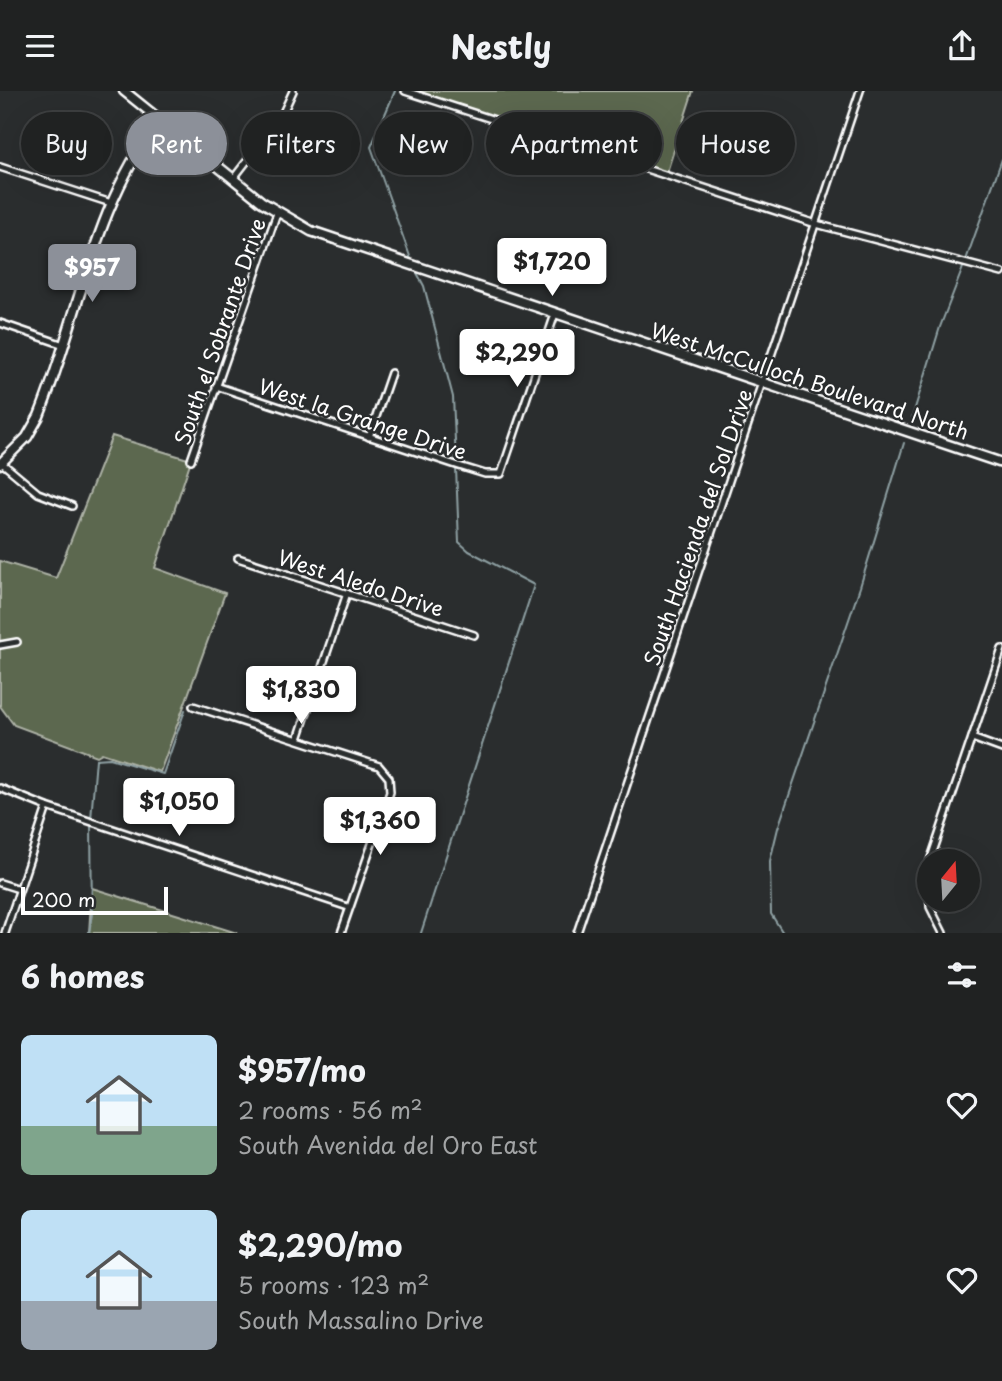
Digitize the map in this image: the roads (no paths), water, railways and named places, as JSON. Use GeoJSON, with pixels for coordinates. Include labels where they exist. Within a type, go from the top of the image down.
{"type":"FeatureCollection","features":[{"type":"Feature","properties":{"kind":"main road","name":"West McCulloch Boulevard North"},"geometry":{"type":"LineString","coordinates":[[124,91],[150,112]]}},
{"type":"Feature","properties":{"kind":"main road"},"geometry":{"type":"LineString","coordinates":[[1,463],[27,437],[39,416],[111,203],[126,172]]}},
{"type":"Feature","properties":{"kind":"main road","name":"West McCulloch Boulevard North"},"geometry":{"type":"LineString","coordinates":[[227,174],[277,213],[321,236],[1002,463]]}},
{"type":"Feature","properties":{"kind":"street"},"geometry":{"type":"LineString","coordinates":[[233,179],[281,117],[293,91]]}},
{"type":"Feature","properties":{"kind":"street"},"geometry":{"type":"LineString","coordinates":[[405,91],[816,225],[1002,273]]}},
{"type":"Feature","properties":{"kind":"street","name":"South Hacienda del Sol Drive"},"geometry":{"type":"LineString","coordinates":[[578,933],[860,91]]}},
{"type":"Feature","properties":{"kind":"street"},"geometry":{"type":"LineString","coordinates":[[0,166],[111,203]]}},
{"type":"Feature","properties":{"kind":"street","name":"South el Sobrante Drive"},"geometry":{"type":"LineString","coordinates":[[191,460],[277,213]]}},
{"type":"Feature","properties":{"kind":"street","name":"West la Grange Drive"},"geometry":{"type":"LineString","coordinates":[[216,386],[485,474],[501,474],[555,314]]}},
{"type":"Feature","properties":{"kind":"street"},"geometry":{"type":"LineString","coordinates":[[0,323],[64,345]]}},
{"type":"Feature","properties":{"kind":"street"},"geometry":{"type":"LineString","coordinates":[[369,437],[391,373]]}},
{"type":"Feature","properties":{"kind":"street"},"geometry":{"type":"LineString","coordinates":[[1,463],[38,493],[72,506]]}},
{"type":"Feature","properties":{"kind":"street","name":"West Aledo Drive"},"geometry":{"type":"LineString","coordinates":[[238,558],[474,635]]}},
{"type":"Feature","properties":{"kind":"street"},"geometry":{"type":"LineString","coordinates":[[298,739],[346,593]]}},
{"type":"Feature","properties":{"kind":"street"},"geometry":{"type":"LineString","coordinates":[[0,645],[17,642]]}},
{"type":"Feature","properties":{"kind":"street"},"geometry":{"type":"LineString","coordinates":[[935,849],[1002,649]]}},
{"type":"Feature","properties":{"kind":"street"},"geometry":{"type":"LineString","coordinates":[[193,706],[379,766],[389,778],[390,792],[341,933]]}},
{"type":"Feature","properties":{"kind":"street"},"geometry":{"type":"LineString","coordinates":[[972,739],[1002,749]]}},
{"type":"Feature","properties":{"kind":"street"},"geometry":{"type":"LineString","coordinates":[[0,788],[47,807],[348,907]]}},
{"type":"Feature","properties":{"kind":"street"},"geometry":{"type":"LineString","coordinates":[[5,933],[47,807]]}},
{"type":"Feature","properties":{"kind":"street"},"geometry":{"type":"LineString","coordinates":[[0,883],[19,889]]}},
{"type":"Feature","properties":{"kind":"street"},"geometry":{"type":"LineString","coordinates":[[932,912],[943,933]]}},
{"type":"Feature","properties":{"kind":"waterway"},"geometry":{"type":"LineString","coordinates":[[395,91],[371,147],[412,262]]}},
{"type":"Feature","properties":{"kind":"waterway"},"geometry":{"type":"LineString","coordinates":[[966,260],[1002,159]]}},
{"type":"Feature","properties":{"kind":"waterway"},"geometry":{"type":"LineString","coordinates":[[912,418],[940,327],[964,265]]}},
{"type":"Feature","properties":{"kind":"waterway"},"geometry":{"type":"LineString","coordinates":[[416,271],[424,286],[453,397],[456,462]]}},
{"type":"Feature","properties":{"kind":"waterway"},"geometry":{"type":"LineString","coordinates":[[783,933],[771,914],[770,861],[778,828],[860,587],[904,443]]}},
{"type":"Feature","properties":{"kind":"waterway"},"geometry":{"type":"LineString","coordinates":[[421,933],[534,585],[469,551],[459,542],[456,468]]}},
{"type":"Feature","properties":{"kind":"waterway"},"geometry":{"type":"LineString","coordinates":[[91,819],[96,759],[110,758],[163,774],[185,710]]}},
{"type":"Feature","properties":{"kind":"waterway"},"geometry":{"type":"LineString","coordinates":[[89,933],[92,914],[91,824]]}}]}
